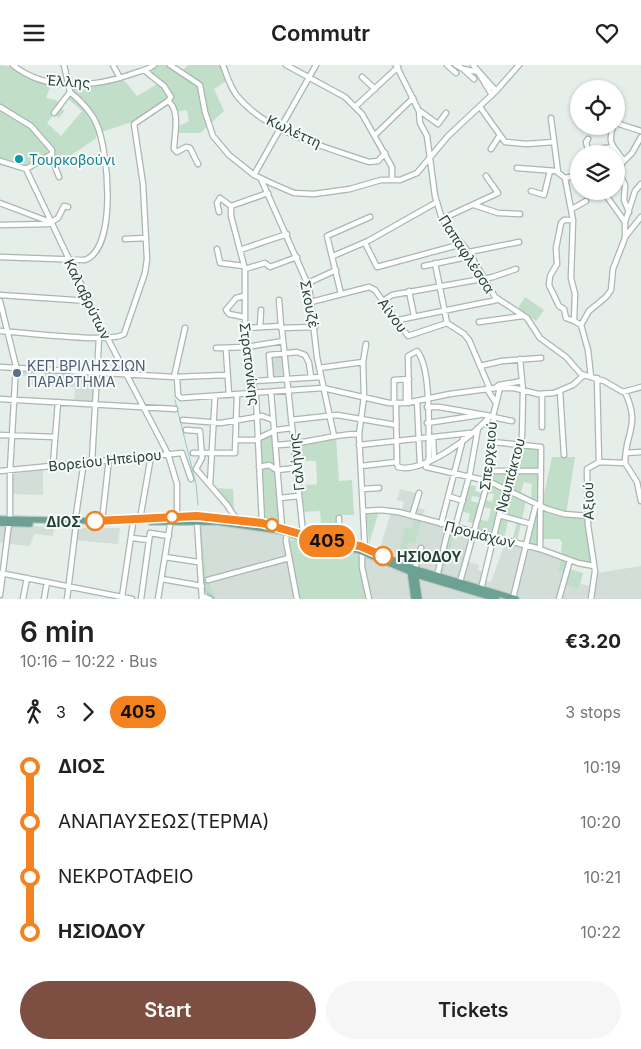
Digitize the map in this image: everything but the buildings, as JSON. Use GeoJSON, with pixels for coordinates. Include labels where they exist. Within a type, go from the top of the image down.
{"type":"FeatureCollection","features":[{"type":"Feature","properties":{"kind":"main road"},"geometry":{"type":"LineString","coordinates":[[0,519],[75,523],[133,523],[174,519],[235,524],[262,523],[322,544],[364,550]]}},
{"type":"Feature","properties":{"kind":"main road"},"geometry":{"type":"LineString","coordinates":[[75,523],[174,519],[235,524],[248,528],[303,533],[364,550],[412,571],[493,598]]}},
{"type":"Feature","properties":{"kind":"main road"},"geometry":{"type":"LineString","coordinates":[[0,523],[10,521]]}},
{"type":"Feature","properties":{"kind":"main road"},"geometry":{"type":"LineString","coordinates":[[412,571],[460,582],[514,599]]}},
{"type":"Feature","properties":{"kind":"main road"},"geometry":{"type":"LineString","coordinates":[[412,571],[414,599]]}},
{"type":"Feature","properties":{"kind":"main road"},"geometry":{"type":"LineString","coordinates":[[412,571],[419,599]]}},
{"type":"Feature","properties":{"kind":"street","name":"Έλλης"},"geometry":{"type":"LineString","coordinates":[[13,65],[38,79],[94,84],[120,78],[154,65]]}},
{"type":"Feature","properties":{"kind":"street"},"geometry":{"type":"LineString","coordinates":[[54,113],[70,92],[70,83],[64,65]]}},
{"type":"Feature","properties":{"kind":"street"},"geometry":{"type":"LineString","coordinates":[[113,65],[120,78]]}},
{"type":"Feature","properties":{"kind":"street"},"geometry":{"type":"LineString","coordinates":[[170,65],[199,84],[213,136],[229,155],[261,179],[289,191],[307,194],[400,180],[417,173],[430,155],[496,91],[519,65]]}},
{"type":"Feature","properties":{"kind":"street","name":"Κωλέττη"},"geometry":{"type":"LineString","coordinates":[[223,65],[237,96],[254,111],[281,129],[369,162],[377,162],[385,153]]}},
{"type":"Feature","properties":{"kind":"street"},"geometry":{"type":"LineString","coordinates":[[286,65],[345,97],[355,107],[385,153],[393,170],[392,180]]}},
{"type":"Feature","properties":{"kind":"street"},"geometry":{"type":"LineString","coordinates":[[254,175],[310,79],[316,65]]}},
{"type":"Feature","properties":{"kind":"street"},"geometry":{"type":"LineString","coordinates":[[447,65],[456,73]]}},
{"type":"Feature","properties":{"kind":"street"},"geometry":{"type":"LineString","coordinates":[[473,65],[492,95]]}},
{"type":"Feature","properties":{"kind":"street"},"geometry":{"type":"LineString","coordinates":[[355,107],[397,66]]}},
{"type":"Feature","properties":{"kind":"street","name":"Παπαφλέσσα"},"geometry":{"type":"LineString","coordinates":[[397,66],[419,111],[420,123],[427,135],[437,201],[442,219],[470,254],[497,300],[524,316],[540,338],[566,357],[584,375],[596,378],[625,392]]}},
{"type":"Feature","properties":{"kind":"street"},"geometry":{"type":"LineString","coordinates":[[459,66],[478,72],[496,91]]}},
{"type":"Feature","properties":{"kind":"street"},"geometry":{"type":"LineString","coordinates":[[459,66],[474,79]]}},
{"type":"Feature","properties":{"kind":"street"},"geometry":{"type":"LineString","coordinates":[[0,331],[99,338],[124,334],[145,273],[147,259],[143,184],[134,124],[171,97],[164,86],[144,70]]}},
{"type":"Feature","properties":{"kind":"street"},"geometry":{"type":"LineString","coordinates":[[362,77],[375,89]]}},
{"type":"Feature","properties":{"kind":"street"},"geometry":{"type":"LineString","coordinates":[[0,257],[88,259],[96,248],[105,228],[107,196],[105,162],[97,125],[84,105],[70,92]]}},
{"type":"Feature","properties":{"kind":"street"},"geometry":{"type":"LineString","coordinates":[[375,135],[413,98]]}},
{"type":"Feature","properties":{"kind":"street"},"geometry":{"type":"LineString","coordinates":[[168,101],[174,107],[174,149],[177,152],[186,147],[190,148],[198,164]]}},
{"type":"Feature","properties":{"kind":"street"},"geometry":{"type":"LineString","coordinates":[[0,107],[36,131],[51,149],[51,156],[59,177]]}},
{"type":"Feature","properties":{"kind":"street"},"geometry":{"type":"LineString","coordinates":[[480,107],[505,142],[515,144],[554,142]]}},
{"type":"Feature","properties":{"kind":"street"},"geometry":{"type":"LineString","coordinates":[[419,111],[428,119],[438,124],[446,113]]}},
{"type":"Feature","properties":{"kind":"street"},"geometry":{"type":"LineString","coordinates":[[551,118],[555,135],[554,142],[558,172]]}},
{"type":"Feature","properties":{"kind":"street"},"geometry":{"type":"LineString","coordinates":[[625,126],[641,131]]}},
{"type":"Feature","properties":{"kind":"street"},"geometry":{"type":"LineString","coordinates":[[490,149],[500,135]]}},
{"type":"Feature","properties":{"kind":"street"},"geometry":{"type":"LineString","coordinates":[[625,161],[641,137]]}},
{"type":"Feature","properties":{"kind":"street"},"geometry":{"type":"LineString","coordinates":[[587,145],[588,139]]}},
{"type":"Feature","properties":{"kind":"street"},"geometry":{"type":"LineString","coordinates":[[0,161],[26,169],[51,156]]}},
{"type":"Feature","properties":{"kind":"street"},"geometry":{"type":"LineString","coordinates":[[517,168],[558,172],[565,178],[574,220],[571,277],[575,294],[574,321]]}},
{"type":"Feature","properties":{"kind":"street","name":"Καλαβρύτων"},"geometry":{"type":"LineString","coordinates":[[26,169],[89,301],[168,454],[177,484],[176,505],[158,599]]}},
{"type":"Feature","properties":{"kind":"street"},"geometry":{"type":"LineString","coordinates":[[531,191],[544,195],[550,171]]}},
{"type":"Feature","properties":{"kind":"street"},"geometry":{"type":"LineString","coordinates":[[442,219],[498,193],[486,176]]}},
{"type":"Feature","properties":{"kind":"street"},"geometry":{"type":"LineString","coordinates":[[565,178],[570,177]]}},
{"type":"Feature","properties":{"kind":"street","name":"Σκουζέ"},"geometry":{"type":"LineString","coordinates":[[261,179],[298,257],[308,283],[319,368],[334,436]]}},
{"type":"Feature","properties":{"kind":"street"},"geometry":{"type":"LineString","coordinates":[[625,239],[625,222],[635,191],[641,184]]}},
{"type":"Feature","properties":{"kind":"street"},"geometry":{"type":"LineString","coordinates":[[219,212],[217,203],[220,198],[231,206],[268,193]]}},
{"type":"Feature","properties":{"kind":"street"},"geometry":{"type":"LineString","coordinates":[[609,200],[625,222]]}},
{"type":"Feature","properties":{"kind":"street"},"geometry":{"type":"LineString","coordinates":[[629,212],[624,200],[632,201]]}},
{"type":"Feature","properties":{"kind":"street"},"geometry":{"type":"LineString","coordinates":[[333,257],[365,243],[437,201]]}},
{"type":"Feature","properties":{"kind":"street"},"geometry":{"type":"LineString","coordinates":[[572,209],[586,201]]}},
{"type":"Feature","properties":{"kind":"street"},"geometry":{"type":"LineString","coordinates":[[0,203],[50,222]]}},
{"type":"Feature","properties":{"kind":"street"},"geometry":{"type":"LineString","coordinates":[[474,205],[498,213],[520,214]]}},
{"type":"Feature","properties":{"kind":"street","name":"Στρατονίκης"},"geometry":{"type":"LineString","coordinates":[[231,206],[231,216],[245,268],[244,317],[255,393],[262,523]]}},
{"type":"Feature","properties":{"kind":"street"},"geometry":{"type":"LineString","coordinates":[[0,225],[48,224],[58,218],[64,207],[68,207]]}},
{"type":"Feature","properties":{"kind":"street"},"geometry":{"type":"LineString","coordinates":[[341,294],[327,235],[370,217]]}},
{"type":"Feature","properties":{"kind":"street"},"geometry":{"type":"LineString","coordinates":[[581,325],[589,311],[610,293],[613,269],[627,232],[641,217]]}},
{"type":"Feature","properties":{"kind":"street"},"geometry":{"type":"LineString","coordinates":[[574,220],[564,220],[561,223],[556,248],[557,265],[550,276],[549,285],[559,305],[564,309],[566,318],[581,325],[588,350],[590,377]]}},
{"type":"Feature","properties":{"kind":"street"},"geometry":{"type":"LineString","coordinates":[[240,250],[287,234]]}},
{"type":"Feature","properties":{"kind":"street"},"geometry":{"type":"LineString","coordinates":[[125,239],[146,238]]}},
{"type":"Feature","properties":{"kind":"street"},"geometry":{"type":"LineString","coordinates":[[424,266],[519,242]]}},
{"type":"Feature","properties":{"kind":"street"},"geometry":{"type":"LineString","coordinates":[[365,243],[377,267],[462,244]]}},
{"type":"Feature","properties":{"kind":"street"},"geometry":{"type":"LineString","coordinates":[[217,249],[219,263],[245,268],[265,263],[270,267],[298,257]]}},
{"type":"Feature","properties":{"kind":"street"},"geometry":{"type":"LineString","coordinates":[[435,263],[447,323],[466,336],[493,389],[496,403]]}},
{"type":"Feature","properties":{"kind":"street"},"geometry":{"type":"LineString","coordinates":[[383,301],[387,296],[495,277],[516,269]]}},
{"type":"Feature","properties":{"kind":"street"},"geometry":{"type":"LineString","coordinates":[[308,283],[336,270]]}},
{"type":"Feature","properties":{"kind":"street","name":"Αίνου"},"geometry":{"type":"LineString","coordinates":[[311,302],[369,287],[375,289],[408,336],[447,323]]}},
{"type":"Feature","properties":{"kind":"street"},"geometry":{"type":"LineString","coordinates":[[409,291],[414,316]]}},
{"type":"Feature","properties":{"kind":"street"},"geometry":{"type":"LineString","coordinates":[[0,295],[89,301]]}},
{"type":"Feature","properties":{"kind":"street"},"geometry":{"type":"LineString","coordinates":[[244,297],[236,297],[226,311],[229,314],[244,317]]}},
{"type":"Feature","properties":{"kind":"street"},"geometry":{"type":"LineString","coordinates":[[279,300],[282,328]]}},
{"type":"Feature","properties":{"kind":"street"},"geometry":{"type":"LineString","coordinates":[[398,321],[414,316],[497,300]]}},
{"type":"Feature","properties":{"kind":"street"},"geometry":{"type":"LineString","coordinates":[[0,301],[16,368],[10,469],[10,521],[0,595]]}},
{"type":"Feature","properties":{"kind":"street"},"geometry":{"type":"LineString","coordinates":[[260,327],[261,310]]}},
{"type":"Feature","properties":{"kind":"street"},"geometry":{"type":"LineString","coordinates":[[479,322],[524,316]]}},
{"type":"Feature","properties":{"kind":"street"},"geometry":{"type":"LineString","coordinates":[[245,328],[315,327]]}},
{"type":"Feature","properties":{"kind":"street"},"geometry":{"type":"LineString","coordinates":[[185,328],[175,377],[180,398],[323,388],[395,403],[408,403],[493,389],[542,394],[560,392],[584,375]]}},
{"type":"Feature","properties":{"kind":"street","name":"Γαλήνης"},"geometry":{"type":"LineString","coordinates":[[282,328],[303,533]]}},
{"type":"Feature","properties":{"kind":"street"},"geometry":{"type":"LineString","coordinates":[[92,461],[99,338]]}},
{"type":"Feature","properties":{"kind":"street"},"geometry":{"type":"LineString","coordinates":[[216,348],[247,347],[283,341]]}},
{"type":"Feature","properties":{"kind":"street"},"geometry":{"type":"LineString","coordinates":[[366,343],[364,397],[359,434],[364,511],[362,567],[369,599]]}},
{"type":"Feature","properties":{"kind":"street"},"geometry":{"type":"LineString","coordinates":[[226,349],[229,395]]}},
{"type":"Feature","properties":{"kind":"street"},"geometry":{"type":"LineString","coordinates":[[408,403],[408,355],[418,351],[426,373],[427,423],[434,459]]}},
{"type":"Feature","properties":{"kind":"street"},"geometry":{"type":"LineString","coordinates":[[270,380],[269,355],[284,353],[304,354],[310,363],[311,377]]}},
{"type":"Feature","properties":{"kind":"street"},"geometry":{"type":"LineString","coordinates":[[480,366],[520,359],[541,358]]}},
{"type":"Feature","properties":{"kind":"street","name":"Ναυπάκτου"},"geometry":{"type":"LineString","coordinates":[[482,589],[499,515],[520,444],[524,391],[520,359]]}},
{"type":"Feature","properties":{"kind":"street"},"geometry":{"type":"LineString","coordinates":[[319,368],[364,361]]}},
{"type":"Feature","properties":{"kind":"street"},"geometry":{"type":"LineString","coordinates":[[0,367],[175,377],[228,375]]}},
{"type":"Feature","properties":{"kind":"street"},"geometry":{"type":"LineString","coordinates":[[252,381],[321,377]]}},
{"type":"Feature","properties":{"kind":"street","name":"Αξιού"},"geometry":{"type":"LineString","coordinates":[[590,599],[594,566],[588,516],[587,469],[598,462],[596,378]]}},
{"type":"Feature","properties":{"kind":"street"},"geometry":{"type":"LineString","coordinates":[[397,463],[394,380],[407,379]]}},
{"type":"Feature","properties":{"kind":"street"},"geometry":{"type":"LineString","coordinates":[[493,389],[499,385],[522,381]]}},
{"type":"Feature","properties":{"kind":"street"},"geometry":{"type":"LineString","coordinates":[[641,387],[625,392],[633,418],[625,463],[639,481],[641,501]]}},
{"type":"Feature","properties":{"kind":"street","name":"Σπερχειού"},"geometry":{"type":"LineString","coordinates":[[460,582],[490,471],[492,417],[496,403],[493,389]]}},
{"type":"Feature","properties":{"kind":"street"},"geometry":{"type":"LineString","coordinates":[[271,392],[280,498],[297,599]]}},
{"type":"Feature","properties":{"kind":"street"},"geometry":{"type":"LineString","coordinates":[[560,392],[564,455]]}},
{"type":"Feature","properties":{"kind":"street"},"geometry":{"type":"LineString","coordinates":[[542,394],[542,427]]}},
{"type":"Feature","properties":{"kind":"street"},"geometry":{"type":"LineString","coordinates":[[193,453],[235,453],[236,395]]}},
{"type":"Feature","properties":{"kind":"street"},"geometry":{"type":"LineString","coordinates":[[210,484],[214,396]]}},
{"type":"Feature","properties":{"kind":"street"},"geometry":{"type":"LineString","coordinates":[[0,399],[175,409]]}},
{"type":"Feature","properties":{"kind":"street"},"geometry":{"type":"LineString","coordinates":[[418,401],[420,465]]}},
{"type":"Feature","properties":{"kind":"street"},"geometry":{"type":"LineString","coordinates":[[53,465],[58,402]]}},
{"type":"Feature","properties":{"kind":"street"},"geometry":{"type":"LineString","coordinates":[[427,407],[512,421]]}},
{"type":"Feature","properties":{"kind":"street"},"geometry":{"type":"LineString","coordinates":[[256,417],[262,414],[273,413]]}},
{"type":"Feature","properties":{"kind":"street"},"geometry":{"type":"LineString","coordinates":[[427,423],[480,415]]}},
{"type":"Feature","properties":{"kind":"street"},"geometry":{"type":"LineString","coordinates":[[455,528],[469,477],[480,415]]}},
{"type":"Feature","properties":{"kind":"street"},"geometry":{"type":"LineString","coordinates":[[291,420],[330,416],[396,425]]}},
{"type":"Feature","properties":{"kind":"street"},"geometry":{"type":"LineString","coordinates":[[184,420],[214,422],[256,417],[273,419]]}},
{"type":"Feature","properties":{"kind":"street"},"geometry":{"type":"LineString","coordinates":[[361,466],[397,463],[409,469],[420,465],[434,459],[492,417]]}},
{"type":"Feature","properties":{"kind":"street"},"geometry":{"type":"LineString","coordinates":[[236,440],[257,439],[273,431],[292,428]]}},
{"type":"Feature","properties":{"kind":"street"},"geometry":{"type":"LineString","coordinates":[[186,430],[200,431],[202,460],[196,469],[210,484],[235,524]]}},
{"type":"Feature","properties":{"kind":"street"},"geometry":{"type":"LineString","coordinates":[[360,445],[396,443],[430,437],[472,433]]}},
{"type":"Feature","properties":{"kind":"street"},"geometry":{"type":"LineString","coordinates":[[275,445],[294,445],[334,436],[359,434]]}},
{"type":"Feature","properties":{"kind":"street"},"geometry":{"type":"LineString","coordinates":[[0,435],[56,437]]}},
{"type":"Feature","properties":{"kind":"street"},"geometry":{"type":"LineString","coordinates":[[453,435],[454,445]]}},
{"type":"Feature","properties":{"kind":"street"},"geometry":{"type":"LineString","coordinates":[[430,437],[426,467],[488,481],[536,505],[564,514],[588,516]]}},
{"type":"Feature","properties":{"kind":"street"},"geometry":{"type":"LineString","coordinates":[[441,524],[463,439]]}},
{"type":"Feature","properties":{"kind":"street"},"geometry":{"type":"LineString","coordinates":[[492,441],[540,446],[540,549]]}},
{"type":"Feature","properties":{"kind":"street"},"geometry":{"type":"LineString","coordinates":[[626,453],[641,452]]}},
{"type":"Feature","properties":{"kind":"street","name":"Βορείου Ηπείρου"},"geometry":{"type":"LineString","coordinates":[[0,471],[84,461],[182,453],[191,479]]}},
{"type":"Feature","properties":{"kind":"street"},"geometry":{"type":"LineString","coordinates":[[140,519],[150,456]]}},
{"type":"Feature","properties":{"kind":"street"},"geometry":{"type":"LineString","coordinates":[[102,521],[109,459]]}},
{"type":"Feature","properties":{"kind":"street"},"geometry":{"type":"LineString","coordinates":[[67,599],[84,461]]}},
{"type":"Feature","properties":{"kind":"street"},"geometry":{"type":"LineString","coordinates":[[598,462],[625,463]]}},
{"type":"Feature","properties":{"kind":"street"},"geometry":{"type":"LineString","coordinates":[[259,467],[269,465],[277,470],[296,468]]}},
{"type":"Feature","properties":{"kind":"street"},"geometry":{"type":"LineString","coordinates":[[490,471],[541,471]]}},
{"type":"Feature","properties":{"kind":"street"},"geometry":{"type":"LineString","coordinates":[[363,489],[379,487]]}},
{"type":"Feature","properties":{"kind":"street"},"geometry":{"type":"LineString","coordinates":[[412,516],[419,493]]}},
{"type":"Feature","properties":{"kind":"street"},"geometry":{"type":"LineString","coordinates":[[448,496],[462,501]]}},
{"type":"Feature","properties":{"kind":"street"},"geometry":{"type":"LineString","coordinates":[[280,498],[299,497]]}},
{"type":"Feature","properties":{"kind":"street"},"geometry":{"type":"LineString","coordinates":[[514,599],[536,505]]}},
{"type":"Feature","properties":{"kind":"street","name":"Προμάχων"},"geometry":{"type":"LineString","coordinates":[[364,511],[385,510],[412,516],[526,545],[594,566]]}},
{"type":"Feature","properties":{"kind":"street"},"geometry":{"type":"LineString","coordinates":[[499,515],[531,524]]}},
{"type":"Feature","properties":{"kind":"street"},"geometry":{"type":"LineString","coordinates":[[339,518],[339,543]]}},
{"type":"Feature","properties":{"kind":"street"},"geometry":{"type":"LineString","coordinates":[[197,521],[198,561],[201,565],[203,597],[210,599]]}},
{"type":"Feature","properties":{"kind":"street"},"geometry":{"type":"LineString","coordinates":[[124,598],[133,523]]}},
{"type":"Feature","properties":{"kind":"street"},"geometry":{"type":"LineString","coordinates":[[437,576],[449,526]]}},
{"type":"Feature","properties":{"kind":"street"},"geometry":{"type":"LineString","coordinates":[[141,599],[150,533],[169,536]]}},
{"type":"Feature","properties":{"kind":"street"},"geometry":{"type":"LineString","coordinates":[[132,538],[149,540]]}},
{"type":"Feature","properties":{"kind":"street"},"geometry":{"type":"LineString","coordinates":[[412,571],[421,547]]}},
{"type":"Feature","properties":{"kind":"street"},"geometry":{"type":"LineString","coordinates":[[166,557],[198,561]]}},
{"type":"Feature","properties":{"kind":"street"},"geometry":{"type":"LineString","coordinates":[[208,580],[290,558]]}},
{"type":"Feature","properties":{"kind":"street"},"geometry":{"type":"LineString","coordinates":[[559,599],[570,560]]}},
{"type":"Feature","properties":{"kind":"street"},"geometry":{"type":"LineString","coordinates":[[2,573],[132,599]]}},
{"type":"Feature","properties":{"kind":"street"},"geometry":{"type":"LineString","coordinates":[[23,599],[27,579]]}},
{"type":"Feature","properties":{"kind":"street"},"geometry":{"type":"LineString","coordinates":[[162,579],[202,586]]}},
{"type":"Feature","properties":{"kind":"street"},"geometry":{"type":"LineString","coordinates":[[44,599],[47,582]]}},
{"type":"Feature","properties":{"kind":"street"},"geometry":{"type":"LineString","coordinates":[[99,599],[100,593]]}},
{"type":"Feature","properties":{"kind":"shaded area"},"geometry":{"type":"Polygon","coordinates":[[[284,354],[286,377],[272,378],[270,355],[284,354]]]}},
{"type":"Feature","properties":{"kind":"shaded area"},"geometry":{"type":"Polygon","coordinates":[[[17,370],[36,371],[35,385],[26,385],[27,376],[17,376],[17,370]]]}},
{"type":"Feature","properties":{"kind":"shaded area"},"geometry":{"type":"Polygon","coordinates":[[[44,371],[95,374],[93,403],[74,402],[75,387],[43,385],[44,371]]]}},
{"type":"Feature","properties":{"kind":"shaded area"},"geometry":{"type":"Polygon","coordinates":[[[43,470],[43,495],[12,494],[13,474],[43,470]]]}},
{"type":"Feature","properties":{"kind":"shaded area"},"geometry":{"type":"Polygon","coordinates":[[[400,489],[417,493],[413,506],[425,510],[422,518],[412,529],[405,527],[408,542],[415,543],[422,520],[447,527],[436,573],[417,569],[379,551],[391,512],[401,514],[404,502],[397,500],[400,489]]]}},
{"type":"Feature","properties":{"kind":"shaded area"},"geometry":{"type":"Polygon","coordinates":[[[201,523],[232,525],[284,535],[296,599],[217,599],[207,578],[201,523]]]}},
{"type":"Feature","properties":{"kind":"shaded area"},"geometry":{"type":"Polygon","coordinates":[[[0,525],[54,527],[53,536],[34,534],[30,546],[0,543],[0,525]]]}},
{"type":"Feature","properties":{"kind":"shaded area"},"geometry":{"type":"Polygon","coordinates":[[[72,528],[120,528],[118,544],[71,540],[72,528]]]}},
{"type":"Feature","properties":{"kind":"shaded area"},"geometry":{"type":"Polygon","coordinates":[[[456,529],[473,535],[466,561],[479,565],[478,570],[484,572],[482,580],[491,582],[505,543],[538,550],[561,559],[565,573],[563,584],[579,589],[581,584],[592,586],[589,599],[522,599],[443,575],[456,529]]]}},
{"type":"Feature","properties":{"kind":"shaded area"},"geometry":{"type":"Polygon","coordinates":[[[363,555],[494,599],[370,599],[363,555]]]}},
{"type":"Feature","properties":{"kind":"shaded area"},"geometry":{"type":"Polygon","coordinates":[[[641,566],[641,599],[592,599],[596,573],[641,566]]]}},
{"type":"Feature","properties":{"kind":"green space"},"geometry":{"type":"Polygon","coordinates":[[[0,65],[13,68],[51,85],[46,98],[56,100],[64,111],[59,118],[54,114],[47,123],[61,136],[82,111],[67,98],[68,86],[100,85],[123,79],[137,96],[161,82],[150,73],[158,65],[165,65],[180,73],[188,65],[221,65],[226,81],[214,89],[224,111],[200,133],[177,133],[177,127],[189,121],[187,110],[177,112],[175,105],[168,98],[141,119],[98,133],[95,139],[70,156],[49,155],[25,166],[0,159],[0,65]]]}},
{"type":"Feature","properties":{"kind":"green space"},"geometry":{"type":"Polygon","coordinates":[[[525,297],[544,310],[536,321],[518,308],[525,297]]]}},
{"type":"Feature","properties":{"kind":"green space"},"geometry":{"type":"Polygon","coordinates":[[[272,433],[280,522],[264,521],[259,439],[272,433]]]}},
{"type":"Feature","properties":{"kind":"green space"},"geometry":{"type":"Polygon","coordinates":[[[336,437],[339,481],[352,480],[354,515],[340,515],[339,540],[322,536],[320,511],[302,512],[300,486],[317,484],[316,461],[298,461],[296,446],[336,437]]]}},
{"type":"Feature","properties":{"kind":"green space"},"geometry":{"type":"Polygon","coordinates":[[[522,445],[539,447],[538,546],[528,543],[537,503],[531,500],[532,484],[524,482],[519,498],[526,501],[517,541],[512,541],[518,519],[509,517],[504,539],[477,533],[480,520],[488,521],[491,509],[484,507],[485,500],[492,502],[494,494],[487,493],[491,472],[512,472],[522,445]]]}},
{"type":"Feature","properties":{"kind":"green space"},"geometry":{"type":"Polygon","coordinates":[[[552,457],[575,457],[566,514],[587,516],[591,560],[587,564],[561,556],[562,542],[559,539],[542,539],[542,503],[552,457]]]}},
{"type":"Feature","properties":{"kind":"green space"},"geometry":{"type":"Polygon","coordinates":[[[468,485],[476,486],[475,491],[484,494],[483,498],[472,496],[471,501],[481,504],[476,524],[468,522],[470,514],[461,511],[468,485]]]}},
{"type":"Feature","properties":{"kind":"green space"},"geometry":{"type":"Polygon","coordinates":[[[214,488],[233,489],[234,514],[214,488]]]}},
{"type":"Feature","properties":{"kind":"green space"},"geometry":{"type":"Polygon","coordinates":[[[379,511],[369,544],[366,512],[379,511]]]}},
{"type":"Feature","properties":{"kind":"green space"},"geometry":{"type":"Polygon","coordinates":[[[414,518],[422,520],[415,544],[408,542],[407,553],[399,551],[405,527],[412,529],[414,518]]]}},
{"type":"Feature","properties":{"kind":"green space"},"geometry":{"type":"Polygon","coordinates":[[[199,523],[201,523],[207,578],[217,599],[204,596],[199,523]]]}},
{"type":"Feature","properties":{"kind":"green space"},"geometry":{"type":"Polygon","coordinates":[[[450,528],[456,529],[443,575],[438,573],[450,528]]]}},
{"type":"Feature","properties":{"kind":"green space"},"geometry":{"type":"Polygon","coordinates":[[[299,538],[324,547],[356,553],[359,556],[367,599],[299,599],[289,541],[299,538]]]}},
{"type":"Feature","properties":{"kind":"green space"},"geometry":{"type":"Polygon","coordinates":[[[561,559],[568,561],[566,568],[583,573],[579,589],[565,585],[568,573],[558,571],[561,559]]]}},
{"type":"Feature","properties":{"kind":"waterway"},"geometry":{"type":"LineString","coordinates":[[175,400],[196,484],[198,505]]}},
{"type":"Feature","properties":{"kind":"waterway"},"geometry":{"type":"LineString","coordinates":[[201,559],[205,590],[215,599]]}},
{"type":"Feature","properties":{"kind":"bus line","name":"405"},"geometry":{"type":"LineString","coordinates":[[95,521],[197,516],[262,523],[306,534],[324,541],[360,546],[383,556]]}},
{"type":"Feature","properties":{"kind":"place","name":"Τουρκοβούνι"},"geometry":{"type":"Point","coordinates":[19,159]}},
{"type":"Feature","properties":{"kind":"place","name":"ΚΕΠ ΒΡΙΛΗΣΣΙΩΝ ΠΑΡΑΡΤΗΜΑ"},"geometry":{"type":"Point","coordinates":[17,373]}},
{"type":"Feature","properties":{"kind":"place","name":"ΔΙΟΣ"},"geometry":{"type":"Point","coordinates":[95,521]}},
{"type":"Feature","properties":{"kind":"place","name":"ΗΣΙΟΔΟΥ"},"geometry":{"type":"Point","coordinates":[383,556]}}]}
